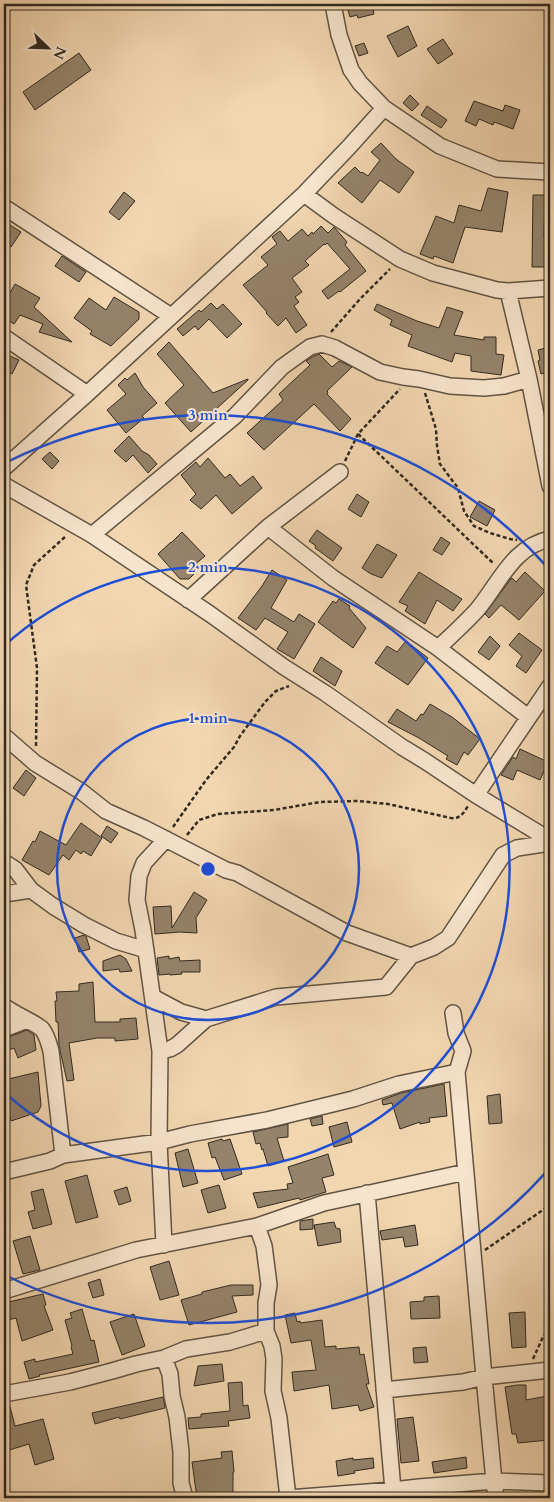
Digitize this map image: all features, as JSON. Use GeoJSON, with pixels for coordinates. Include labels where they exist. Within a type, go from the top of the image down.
{"type":"FeatureCollection","features":[{"type":"Feature","properties":{"kind":"street"},"geometry":{"type":"LineString","coordinates":[[333,4],[339,35],[351,70],[360,84],[384,108],[440,146],[497,169],[550,172]]}},
{"type":"Feature","properties":{"kind":"street"},"geometry":{"type":"LineString","coordinates":[[4,468],[304,194],[384,108]]}},
{"type":"Feature","properties":{"kind":"street"},"geometry":{"type":"LineString","coordinates":[[304,194],[400,259],[434,273],[497,290],[550,288]]}},
{"type":"Feature","properties":{"kind":"street"},"geometry":{"type":"LineString","coordinates":[[4,207],[171,316]]}},
{"type":"Feature","properties":{"kind":"street"},"geometry":{"type":"LineString","coordinates":[[508,291],[529,379],[550,486]]}},
{"type":"Feature","properties":{"kind":"street"},"geometry":{"type":"LineString","coordinates":[[4,337],[87,394]]}},
{"type":"Feature","properties":{"kind":"street"},"geometry":{"type":"LineString","coordinates":[[92,535],[235,416],[282,368],[310,347],[322,344],[336,348],[380,372],[450,386],[484,388],[504,386],[529,379]]}},
{"type":"Feature","properties":{"kind":"street"},"geometry":{"type":"LineString","coordinates":[[188,600],[268,527],[340,472]]}},
{"type":"Feature","properties":{"kind":"street"},"geometry":{"type":"LineString","coordinates":[[4,485],[92,535],[402,747],[550,842]]}},
{"type":"Feature","properties":{"kind":"street"},"geometry":{"type":"LineString","coordinates":[[268,527],[333,578],[438,648],[528,717]]}},
{"type":"Feature","properties":{"kind":"street"},"geometry":{"type":"LineString","coordinates":[[438,648],[478,608],[502,572],[515,559],[544,540]]}},
{"type":"Feature","properties":{"kind":"street"},"geometry":{"type":"LineString","coordinates":[[476,795],[550,686]]}},
{"type":"Feature","properties":{"kind":"street"},"geometry":{"type":"LineString","coordinates":[[4,736],[35,763],[82,792],[106,811],[226,870],[238,874],[346,933],[411,956]]}},
{"type":"Feature","properties":{"kind":"street"},"geometry":{"type":"LineString","coordinates":[[164,1245],[159,1142],[160,1051],[137,900],[139,876],[144,863],[172,842]]}},
{"type":"Feature","properties":{"kind":"street"},"geometry":{"type":"LineString","coordinates":[[160,1051],[177,1045],[206,1019],[276,997],[386,987],[411,956],[434,947],[448,938],[503,855],[517,848],[550,842]]}},
{"type":"Feature","properties":{"kind":"street"},"geometry":{"type":"LineString","coordinates":[[4,862],[15,869],[31,890],[53,906],[84,925],[116,941],[146,950]]}},
{"type":"Feature","properties":{"kind":"street"},"geometry":{"type":"LineString","coordinates":[[4,894],[31,890]]}},
{"type":"Feature","properties":{"kind":"street"},"geometry":{"type":"LineString","coordinates":[[153,996],[181,1012],[206,1019]]}},
{"type":"Feature","properties":{"kind":"street"},"geometry":{"type":"LineString","coordinates":[[4,1006],[41,1029],[47,1038],[51,1051],[63,1155]]}},
{"type":"Feature","properties":{"kind":"street"},"geometry":{"type":"LineString","coordinates":[[453,1013],[456,1033],[463,1051],[457,1072],[496,1498]]}},
{"type":"Feature","properties":{"kind":"street"},"geometry":{"type":"LineString","coordinates":[[4,1029],[27,1020]]}},
{"type":"Feature","properties":{"kind":"street"},"geometry":{"type":"LineString","coordinates":[[4,1172],[50,1161],[63,1155],[159,1142],[190,1134],[267,1120],[344,1102],[399,1084],[457,1072]]}},
{"type":"Feature","properties":{"kind":"street"},"geometry":{"type":"LineString","coordinates":[[4,1291],[136,1250],[258,1226],[324,1203],[466,1172]]}},
{"type":"Feature","properties":{"kind":"street"},"geometry":{"type":"LineString","coordinates":[[367,1193],[384,1372],[384,1390],[390,1434],[389,1448],[393,1490]]}},
{"type":"Feature","properties":{"kind":"street"},"geometry":{"type":"LineString","coordinates":[[258,1226],[264,1246],[269,1285],[266,1303],[266,1330],[272,1346],[274,1360],[273,1390],[279,1418],[288,1498],[494,1481],[550,1483]]}},
{"type":"Feature","properties":{"kind":"street"},"geometry":{"type":"LineString","coordinates":[[4,1394],[70,1382],[164,1358],[186,1349],[230,1342],[266,1330]]}},
{"type":"Feature","properties":{"kind":"street"},"geometry":{"type":"LineString","coordinates":[[164,1358],[170,1374],[172,1396],[177,1416],[181,1452],[181,1483],[185,1498]]}},
{"type":"Feature","properties":{"kind":"street"},"geometry":{"type":"LineString","coordinates":[[384,1390],[463,1382],[484,1377],[550,1370]]}},
{"type":"Feature","properties":{"kind":"path"},"geometry":{"type":"LineString","coordinates":[[544,4],[550,11]]}},
{"type":"Feature","properties":{"kind":"path"},"geometry":{"type":"LineString","coordinates":[[322,344],[360,299],[400,259]]}},
{"type":"Feature","properties":{"kind":"path"},"geometry":{"type":"LineString","coordinates":[[340,472],[358,434],[394,394],[406,384],[419,379],[432,411],[440,464],[458,488],[464,511],[474,526],[510,539],[544,540]]}},
{"type":"Feature","properties":{"kind":"path"},"geometry":{"type":"LineString","coordinates":[[358,434],[502,572]]}},
{"type":"Feature","properties":{"kind":"path"},"geometry":{"type":"LineString","coordinates":[[35,763],[37,668],[26,585],[34,565],[65,537],[75,525]]}},
{"type":"Feature","properties":{"kind":"path"},"geometry":{"type":"LineString","coordinates":[[172,842],[206,780],[234,747],[265,702],[276,691],[292,685],[312,685]]}},
{"type":"Feature","properties":{"kind":"path"},"geometry":{"type":"LineString","coordinates":[[172,842],[199,820],[218,814],[274,810],[320,802],[358,801],[388,804],[457,819],[463,814],[476,795]]}},
{"type":"Feature","properties":{"kind":"path"},"geometry":{"type":"LineString","coordinates":[[474,1258],[550,1205]]}},
{"type":"Feature","properties":{"kind":"path"},"geometry":{"type":"LineString","coordinates":[[529,1372],[534,1355],[550,1326]]}},
{"type":"Feature","properties":{"kind":"building"},"geometry":{"type":"Polygon","coordinates":[[[346,4],[372,4],[374,14],[358,18],[357,15],[350,17],[346,4]]]}},
{"type":"Feature","properties":{"kind":"building"},"geometry":{"type":"Polygon","coordinates":[[[408,26],[417,46],[398,57],[387,36],[408,26]]]}},
{"type":"Feature","properties":{"kind":"building"},"geometry":{"type":"Polygon","coordinates":[[[443,39],[453,54],[438,64],[427,49],[443,39]]]}},
{"type":"Feature","properties":{"kind":"building"},"geometry":{"type":"Polygon","coordinates":[[[364,43],[368,53],[359,56],[355,46],[364,43]]]}},
{"type":"Feature","properties":{"kind":"building"},"geometry":{"type":"Polygon","coordinates":[[[79,53],[91,70],[35,110],[23,92],[79,53]]]}},
{"type":"Feature","properties":{"kind":"building"},"geometry":{"type":"Polygon","coordinates":[[[410,95],[419,104],[412,111],[403,103],[410,95]]]}},
{"type":"Feature","properties":{"kind":"building"},"geometry":{"type":"Polygon","coordinates":[[[474,101],[503,111],[505,105],[520,110],[513,129],[494,122],[493,125],[479,119],[476,126],[465,121],[474,101]]]}},
{"type":"Feature","properties":{"kind":"building"},"geometry":{"type":"Polygon","coordinates":[[[427,106],[447,120],[441,128],[421,115],[427,106]]]}},
{"type":"Feature","properties":{"kind":"building"},"geometry":{"type":"Polygon","coordinates":[[[381,143],[396,159],[414,172],[399,193],[380,180],[362,203],[338,183],[355,167],[361,173],[368,176],[380,160],[371,152],[381,143]]]}},
{"type":"Feature","properties":{"kind":"building"},"geometry":{"type":"Polygon","coordinates":[[[488,188],[508,192],[502,232],[465,227],[453,263],[434,256],[433,259],[420,254],[436,216],[454,223],[459,205],[481,211],[488,188]]]}},
{"type":"Feature","properties":{"kind":"building"},"geometry":{"type":"Polygon","coordinates":[[[124,192],[135,201],[119,220],[109,212],[124,192]]]}},
{"type":"Feature","properties":{"kind":"building"},"geometry":{"type":"Polygon","coordinates":[[[533,195],[545,195],[544,238],[550,239],[550,267],[532,267],[533,195]]]}},
{"type":"Feature","properties":{"kind":"building"},"geometry":{"type":"Polygon","coordinates":[[[10,225],[21,232],[11,247],[4,242],[4,234],[10,225]]]}},
{"type":"Feature","properties":{"kind":"building"},"geometry":{"type":"Polygon","coordinates":[[[321,226],[328,233],[334,227],[347,242],[345,245],[366,271],[328,299],[322,291],[350,269],[327,243],[324,244],[305,261],[309,265],[292,278],[302,292],[295,297],[299,302],[294,306],[307,325],[296,333],[286,318],[278,326],[243,285],[268,265],[261,257],[277,244],[272,237],[280,231],[288,241],[302,229],[308,236],[321,226]]]}},
{"type":"Feature","properties":{"kind":"building"},"geometry":{"type":"Polygon","coordinates":[[[62,256],[86,272],[79,282],[55,266],[62,256]]]}},
{"type":"Feature","properties":{"kind":"building"},"geometry":{"type":"Polygon","coordinates":[[[15,284],[40,298],[34,307],[72,342],[39,332],[43,324],[20,315],[14,324],[4,318],[10,308],[4,303],[15,284]]]}},
{"type":"Feature","properties":{"kind":"building"},"geometry":{"type":"Polygon","coordinates":[[[114,297],[139,312],[139,319],[111,346],[90,334],[92,331],[74,318],[89,298],[106,310],[114,297]]]}},
{"type":"Feature","properties":{"kind":"building"},"geometry":{"type":"Polygon","coordinates":[[[211,303],[217,309],[223,304],[242,324],[227,338],[209,319],[198,330],[195,326],[183,336],[177,329],[199,310],[201,312],[211,303]]]}},
{"type":"Feature","properties":{"kind":"building"},"geometry":{"type":"Polygon","coordinates":[[[377,304],[439,328],[447,307],[463,312],[454,335],[484,340],[484,337],[496,337],[496,354],[504,355],[501,375],[471,371],[471,356],[455,353],[452,362],[408,346],[412,335],[390,325],[392,320],[374,310],[377,304]]]}},
{"type":"Feature","properties":{"kind":"building"},"geometry":{"type":"Polygon","coordinates":[[[169,342],[213,393],[248,379],[191,432],[165,403],[184,385],[157,354],[169,342]]]}},
{"type":"Feature","properties":{"kind":"building"},"geometry":{"type":"Polygon","coordinates":[[[550,347],[550,384],[547,385],[544,373],[541,374],[538,350],[550,347]]]}},
{"type":"Feature","properties":{"kind":"building"},"geometry":{"type":"Polygon","coordinates":[[[319,354],[332,367],[339,361],[352,367],[327,391],[327,394],[351,419],[340,431],[314,404],[264,450],[247,433],[283,400],[279,394],[310,365],[306,361],[319,354]]]}},
{"type":"Feature","properties":{"kind":"building"},"geometry":{"type":"Polygon","coordinates":[[[10,356],[19,360],[12,374],[4,370],[10,356]]]}},
{"type":"Feature","properties":{"kind":"building"},"geometry":{"type":"Polygon","coordinates":[[[135,373],[143,387],[157,403],[142,416],[144,418],[126,433],[107,410],[126,394],[118,385],[125,378],[127,380],[135,373]]]}},
{"type":"Feature","properties":{"kind":"building"},"geometry":{"type":"Polygon","coordinates":[[[129,436],[157,464],[148,473],[133,455],[126,462],[114,451],[129,436]]]}},
{"type":"Feature","properties":{"kind":"building"},"geometry":{"type":"Polygon","coordinates":[[[50,452],[59,461],[52,469],[42,459],[50,452]]]}},
{"type":"Feature","properties":{"kind":"building"},"geometry":{"type":"Polygon","coordinates":[[[208,458],[225,478],[230,474],[240,486],[253,476],[262,488],[232,514],[216,495],[201,509],[190,500],[196,494],[181,475],[196,462],[200,467],[208,458]]]}},
{"type":"Feature","properties":{"kind":"building"},"geometry":{"type":"Polygon","coordinates":[[[357,494],[369,502],[361,517],[348,509],[357,494]]]}},
{"type":"Feature","properties":{"kind":"building"},"geometry":{"type":"Polygon","coordinates":[[[479,501],[495,510],[487,526],[470,517],[479,501]]]}},
{"type":"Feature","properties":{"kind":"building"},"geometry":{"type":"Polygon","coordinates":[[[317,530],[342,548],[333,561],[315,548],[316,546],[309,541],[317,530]]]}},
{"type":"Feature","properties":{"kind":"building"},"geometry":{"type":"Polygon","coordinates":[[[182,532],[205,556],[193,566],[197,571],[189,579],[180,579],[158,554],[182,532]]]}},
{"type":"Feature","properties":{"kind":"building"},"geometry":{"type":"Polygon","coordinates":[[[441,537],[450,543],[442,555],[433,550],[441,537]]]}},
{"type":"Feature","properties":{"kind":"building"},"geometry":{"type":"Polygon","coordinates":[[[377,544],[397,555],[382,578],[362,568],[377,544]]]}},
{"type":"Feature","properties":{"kind":"building"},"geometry":{"type":"Polygon","coordinates":[[[272,570],[287,580],[271,608],[294,622],[299,614],[315,624],[294,659],[277,649],[288,632],[265,618],[256,630],[238,618],[272,570]]]}},
{"type":"Feature","properties":{"kind":"building"},"geometry":{"type":"Polygon","coordinates":[[[419,572],[462,599],[453,611],[437,600],[425,624],[405,611],[408,606],[399,602],[419,572]]]}},
{"type":"Feature","properties":{"kind":"building"},"geometry":{"type":"Polygon","coordinates":[[[525,572],[545,591],[519,620],[501,605],[489,618],[485,614],[510,580],[512,578],[516,582],[525,572]]]}},
{"type":"Feature","properties":{"kind":"building"},"geometry":{"type":"Polygon","coordinates":[[[339,599],[350,606],[349,608],[366,628],[353,648],[318,622],[333,601],[336,603],[339,599]]]}},
{"type":"Feature","properties":{"kind":"building"},"geometry":{"type":"Polygon","coordinates":[[[519,633],[542,650],[526,673],[516,666],[522,656],[509,645],[519,633]]]}},
{"type":"Feature","properties":{"kind":"building"},"geometry":{"type":"Polygon","coordinates":[[[490,636],[500,646],[489,660],[478,652],[490,636]]]}},
{"type":"Feature","properties":{"kind":"building"},"geometry":{"type":"Polygon","coordinates":[[[406,641],[428,658],[408,685],[375,663],[387,646],[397,652],[406,641]]]}},
{"type":"Feature","properties":{"kind":"building"},"geometry":{"type":"Polygon","coordinates":[[[321,657],[342,671],[335,686],[313,671],[321,657]]]}},
{"type":"Feature","properties":{"kind":"building"},"geometry":{"type":"Polygon","coordinates":[[[430,704],[452,717],[480,739],[468,755],[464,752],[457,765],[446,759],[448,756],[388,722],[397,709],[416,721],[421,714],[423,715],[430,704]]]}},
{"type":"Feature","properties":{"kind":"building"},"geometry":{"type":"Polygon","coordinates":[[[520,749],[548,762],[540,780],[517,770],[513,780],[501,775],[513,757],[516,759],[520,749]]]}},
{"type":"Feature","properties":{"kind":"building"},"geometry":{"type":"Polygon","coordinates":[[[26,770],[36,778],[24,796],[13,788],[26,770]]]}},
{"type":"Feature","properties":{"kind":"building"},"geometry":{"type":"Polygon","coordinates":[[[81,823],[102,838],[91,856],[83,851],[81,854],[76,850],[69,860],[63,855],[49,875],[22,860],[33,841],[35,842],[40,831],[66,845],[81,823]]]}},
{"type":"Feature","properties":{"kind":"building"},"geometry":{"type":"Polygon","coordinates":[[[107,826],[118,833],[111,843],[101,836],[107,826]]]}},
{"type":"Feature","properties":{"kind":"building"},"geometry":{"type":"Polygon","coordinates":[[[194,892],[207,900],[196,918],[197,933],[155,934],[153,907],[171,906],[172,928],[194,892]]]}},
{"type":"Feature","properties":{"kind":"building"},"geometry":{"type":"Polygon","coordinates":[[[84,935],[90,949],[79,952],[75,938],[84,935]]]}},
{"type":"Feature","properties":{"kind":"building"},"geometry":{"type":"Polygon","coordinates":[[[120,955],[126,959],[132,971],[120,972],[119,969],[103,971],[103,961],[120,955]]]}},
{"type":"Feature","properties":{"kind":"building"},"geometry":{"type":"Polygon","coordinates":[[[169,956],[169,959],[179,957],[180,961],[200,960],[200,972],[159,975],[157,958],[169,956]]]}},
{"type":"Feature","properties":{"kind":"building"},"geometry":{"type":"Polygon","coordinates":[[[93,982],[95,1022],[120,1022],[120,1019],[136,1018],[138,1039],[115,1041],[115,1038],[97,1038],[69,1043],[74,1080],[67,1081],[59,1046],[58,1022],[56,1022],[56,992],[79,991],[79,984],[93,982]]]}},
{"type":"Feature","properties":{"kind":"building"},"geometry":{"type":"Polygon","coordinates":[[[27,1030],[34,1035],[36,1050],[18,1058],[14,1048],[4,1052],[4,1039],[27,1030]]]}},
{"type":"Feature","properties":{"kind":"building"},"geometry":{"type":"Polygon","coordinates":[[[38,1072],[41,1106],[38,1112],[11,1121],[4,1094],[4,1080],[38,1072]]]}},
{"type":"Feature","properties":{"kind":"building"},"geometry":{"type":"Polygon","coordinates":[[[444,1084],[447,1116],[429,1118],[430,1122],[420,1124],[420,1122],[400,1129],[392,1103],[383,1105],[382,1100],[401,1093],[444,1084]]]}},
{"type":"Feature","properties":{"kind":"building"},"geometry":{"type":"Polygon","coordinates":[[[500,1094],[502,1123],[489,1124],[487,1096],[500,1094]]]}},
{"type":"Feature","properties":{"kind":"building"},"geometry":{"type":"Polygon","coordinates":[[[322,1116],[323,1124],[312,1126],[310,1119],[322,1116]]]}},
{"type":"Feature","properties":{"kind":"building"},"geometry":{"type":"Polygon","coordinates":[[[347,1122],[352,1142],[334,1147],[329,1127],[347,1122]]]}},
{"type":"Feature","properties":{"kind":"building"},"geometry":{"type":"Polygon","coordinates":[[[288,1124],[288,1137],[277,1138],[284,1161],[268,1166],[263,1149],[260,1143],[256,1144],[253,1132],[288,1124]]]}},
{"type":"Feature","properties":{"kind":"building"},"geometry":{"type":"Polygon","coordinates":[[[222,1139],[223,1141],[230,1139],[242,1174],[224,1180],[215,1157],[212,1158],[208,1143],[222,1139]]]}},
{"type":"Feature","properties":{"kind":"building"},"geometry":{"type":"Polygon","coordinates":[[[188,1149],[198,1183],[183,1187],[175,1153],[188,1149]]]}},
{"type":"Feature","properties":{"kind":"building"},"geometry":{"type":"Polygon","coordinates":[[[328,1154],[334,1175],[322,1178],[326,1192],[300,1200],[299,1198],[258,1208],[253,1193],[288,1189],[287,1184],[293,1183],[288,1167],[328,1154]]]}},
{"type":"Feature","properties":{"kind":"building"},"geometry":{"type":"Polygon","coordinates":[[[87,1175],[98,1217],[76,1223],[65,1181],[87,1175]]]}},
{"type":"Feature","properties":{"kind":"building"},"geometry":{"type":"Polygon","coordinates":[[[219,1185],[226,1208],[208,1213],[201,1190],[219,1185]]]}},
{"type":"Feature","properties":{"kind":"building"},"geometry":{"type":"Polygon","coordinates":[[[127,1187],[131,1201],[119,1205],[114,1191],[127,1187]]]}},
{"type":"Feature","properties":{"kind":"building"},"geometry":{"type":"Polygon","coordinates":[[[43,1189],[52,1224],[33,1229],[28,1212],[35,1210],[31,1192],[43,1189]]]}},
{"type":"Feature","properties":{"kind":"building"},"geometry":{"type":"Polygon","coordinates":[[[313,1219],[313,1229],[300,1230],[300,1221],[313,1219]]]}},
{"type":"Feature","properties":{"kind":"building"},"geometry":{"type":"Polygon","coordinates":[[[334,1222],[336,1228],[340,1229],[341,1242],[318,1246],[314,1225],[334,1222]]]}},
{"type":"Feature","properties":{"kind":"building"},"geometry":{"type":"Polygon","coordinates":[[[415,1225],[418,1245],[405,1247],[403,1237],[382,1240],[380,1231],[415,1225]]]}},
{"type":"Feature","properties":{"kind":"building"},"geometry":{"type":"Polygon","coordinates":[[[30,1236],[40,1270],[23,1274],[13,1241],[30,1236]]]}},
{"type":"Feature","properties":{"kind":"building"},"geometry":{"type":"Polygon","coordinates":[[[169,1261],[179,1295],[160,1300],[150,1267],[169,1261]]]}},
{"type":"Feature","properties":{"kind":"building"},"geometry":{"type":"Polygon","coordinates":[[[100,1279],[104,1295],[93,1298],[88,1283],[100,1279]]]}},
{"type":"Feature","properties":{"kind":"building"},"geometry":{"type":"Polygon","coordinates":[[[231,1285],[253,1285],[253,1295],[232,1296],[237,1312],[189,1325],[181,1300],[202,1294],[202,1292],[231,1285]]]}},
{"type":"Feature","properties":{"kind":"building"},"geometry":{"type":"Polygon","coordinates":[[[43,1294],[46,1305],[44,1306],[53,1330],[22,1341],[16,1318],[4,1321],[4,1303],[43,1294]]]}},
{"type":"Feature","properties":{"kind":"building"},"geometry":{"type":"Polygon","coordinates":[[[439,1296],[440,1318],[411,1319],[410,1302],[424,1301],[424,1297],[439,1296]]]}},
{"type":"Feature","properties":{"kind":"building"},"geometry":{"type":"Polygon","coordinates":[[[82,1309],[91,1341],[94,1340],[99,1362],[39,1375],[29,1379],[24,1362],[35,1359],[35,1362],[73,1354],[65,1320],[72,1318],[70,1313],[82,1309]]]}},
{"type":"Feature","properties":{"kind":"building"},"geometry":{"type":"Polygon","coordinates":[[[525,1312],[526,1347],[512,1348],[509,1313],[525,1312]]]}},
{"type":"Feature","properties":{"kind":"building"},"geometry":{"type":"Polygon","coordinates":[[[295,1313],[297,1322],[300,1321],[300,1323],[322,1320],[325,1347],[336,1346],[336,1349],[359,1347],[360,1355],[364,1354],[369,1384],[366,1384],[374,1407],[360,1411],[358,1405],[332,1409],[329,1385],[294,1391],[292,1372],[316,1370],[311,1340],[291,1343],[285,1315],[295,1313]]]}},
{"type":"Feature","properties":{"kind":"building"},"geometry":{"type":"Polygon","coordinates":[[[134,1314],[145,1346],[122,1355],[110,1322],[134,1314]]]}},
{"type":"Feature","properties":{"kind":"building"},"geometry":{"type":"Polygon","coordinates":[[[426,1347],[428,1362],[414,1363],[413,1348],[426,1347]]]}},
{"type":"Feature","properties":{"kind":"building"},"geometry":{"type":"Polygon","coordinates":[[[222,1364],[224,1381],[194,1386],[198,1366],[222,1364]]]}},
{"type":"Feature","properties":{"kind":"building"},"geometry":{"type":"Polygon","coordinates":[[[242,1382],[243,1406],[248,1405],[250,1418],[228,1421],[229,1426],[189,1429],[188,1418],[201,1417],[201,1414],[230,1411],[228,1383],[242,1382]]]}},
{"type":"Feature","properties":{"kind":"building"},"geometry":{"type":"Polygon","coordinates":[[[526,1385],[526,1400],[547,1396],[550,1422],[548,1422],[549,1440],[518,1443],[516,1434],[512,1434],[505,1387],[526,1385]]]}},
{"type":"Feature","properties":{"kind":"building"},"geometry":{"type":"Polygon","coordinates":[[[163,1397],[165,1408],[95,1424],[92,1413],[163,1397]]]}},
{"type":"Feature","properties":{"kind":"building"},"geometry":{"type":"Polygon","coordinates":[[[4,1403],[9,1403],[15,1426],[43,1419],[54,1459],[35,1465],[29,1444],[6,1451],[4,1444],[4,1403]]]}},
{"type":"Feature","properties":{"kind":"building"},"geometry":{"type":"Polygon","coordinates":[[[413,1417],[419,1461],[401,1463],[397,1419],[413,1417]]]}},
{"type":"Feature","properties":{"kind":"building"},"geometry":{"type":"Polygon","coordinates":[[[232,1451],[234,1472],[233,1498],[197,1498],[192,1462],[222,1458],[221,1452],[232,1451]]]}},
{"type":"Feature","properties":{"kind":"building"},"geometry":{"type":"Polygon","coordinates":[[[466,1457],[467,1468],[434,1473],[432,1462],[466,1457]]]}},
{"type":"Feature","properties":{"kind":"building"},"geometry":{"type":"Polygon","coordinates":[[[353,1458],[353,1460],[373,1458],[374,1468],[338,1476],[336,1461],[353,1458]]]}}]}
